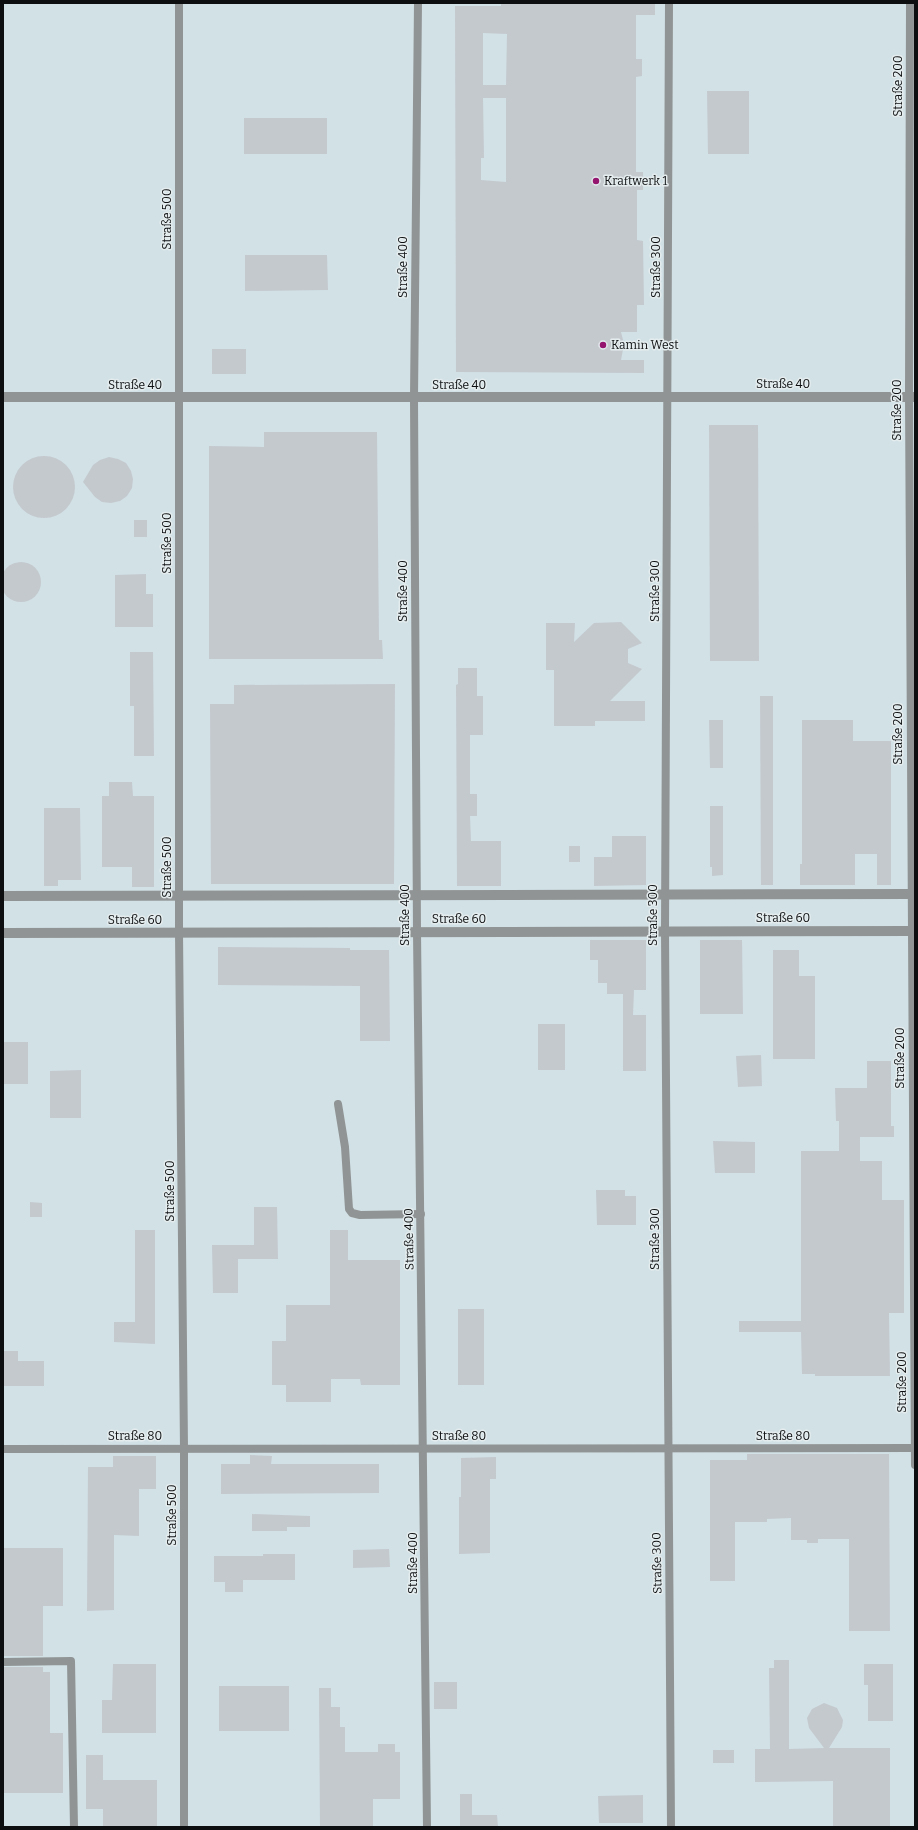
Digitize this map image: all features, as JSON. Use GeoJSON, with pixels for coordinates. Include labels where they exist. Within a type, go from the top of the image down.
{"type":"FeatureCollection","features":[{"type":"Feature","properties":{"kind":"street","name":"Straße 40"},"geometry":{"type":"LineString","coordinates":[[3,397],[912,397]]}},
{"type":"Feature","properties":{"kind":"street"},"geometry":{"type":"LineString","coordinates":[[3,896],[913,894]]}},
{"type":"Feature","properties":{"kind":"street","name":"Straße 60"},"geometry":{"type":"LineString","coordinates":[[3,933],[913,931]]}},
{"type":"Feature","properties":{"kind":"lane","name":"Straße 500"},"geometry":{"type":"LineString","coordinates":[[179,3],[179,896],[184,1448],[184,1827]]}},
{"type":"Feature","properties":{"kind":"lane","name":"Straße 400"},"geometry":{"type":"LineString","coordinates":[[418,3],[414,398],[417,932],[424,1448],[427,1827]]}},
{"type":"Feature","properties":{"kind":"lane","name":"Straße 300"},"geometry":{"type":"LineString","coordinates":[[669,3],[665,932],[671,1827]]}},
{"type":"Feature","properties":{"kind":"lane","name":"Straße 200"},"geometry":{"type":"LineString","coordinates":[[910,3],[915,1465]]}},
{"type":"Feature","properties":{"kind":"lane"},"geometry":{"type":"LineString","coordinates":[[338,1104],[345,1147],[348,1209],[360,1215],[421,1214]]}},
{"type":"Feature","properties":{"kind":"lane","name":"Straße 80"},"geometry":{"type":"LineString","coordinates":[[3,1449],[915,1448]]}},
{"type":"Feature","properties":{"kind":"lane"},"geometry":{"type":"LineString","coordinates":[[3,1662],[71,1661],[74,1827]]}},
{"type":"Feature","properties":{"kind":"shaded area"},"geometry":{"type":"Polygon","coordinates":[[[3,3],[915,3],[915,1827],[3,1827],[3,3]]]}},
{"type":"Feature","properties":{"kind":"building"},"geometry":{"type":"Polygon","coordinates":[[[501,3],[655,3],[655,15],[636,15],[636,59],[642,59],[642,76],[636,77],[636,172],[643,172],[643,190],[637,190],[637,240],[643,241],[644,305],[637,305],[637,332],[621,332],[624,344],[621,360],[644,360],[644,373],[456,372],[455,6],[501,6],[501,3]],[[483,33],[483,85],[506,85],[507,34],[483,33]],[[483,98],[484,158],[481,158],[481,180],[506,182],[506,98],[483,98]]]}},
{"type":"Feature","properties":{"kind":"building"},"geometry":{"type":"Polygon","coordinates":[[[707,91],[749,91],[749,154],[708,154],[707,91]]]}},
{"type":"Feature","properties":{"kind":"building"},"geometry":{"type":"Polygon","coordinates":[[[244,118],[327,118],[327,154],[244,154],[244,118]]]}},
{"type":"Feature","properties":{"kind":"building"},"geometry":{"type":"Polygon","coordinates":[[[245,255],[327,255],[328,290],[245,291],[245,255]]]}},
{"type":"Feature","properties":{"kind":"building"},"geometry":{"type":"Polygon","coordinates":[[[212,349],[246,349],[246,374],[212,374],[212,349]]]}},
{"type":"Feature","properties":{"kind":"building"},"geometry":{"type":"Polygon","coordinates":[[[709,425],[758,425],[759,661],[710,661],[709,425]]]}},
{"type":"Feature","properties":{"kind":"building"},"geometry":{"type":"Polygon","coordinates":[[[264,432],[377,432],[379,640],[382,640],[383,659],[209,659],[209,446],[264,447],[264,432]]]}},
{"type":"Feature","properties":{"kind":"building"},"geometry":{"type":"Polygon","coordinates":[[[38,456],[50,456],[66,465],[73,475],[75,487],[73,499],[66,509],[50,518],[38,518],[27,513],[18,504],[13,493],[13,481],[18,470],[27,461],[38,456]]]}},
{"type":"Feature","properties":{"kind":"building"},"geometry":{"type":"Polygon","coordinates":[[[109,457],[126,463],[131,471],[133,479],[132,488],[127,496],[120,501],[111,503],[102,502],[95,497],[83,482],[93,465],[100,460],[109,457]]]}},
{"type":"Feature","properties":{"kind":"building"},"geometry":{"type":"Polygon","coordinates":[[[134,520],[147,520],[147,537],[134,537],[134,520]]]}},
{"type":"Feature","properties":{"kind":"building"},"geometry":{"type":"Polygon","coordinates":[[[21,562],[29,564],[35,568],[39,574],[41,582],[39,590],[35,596],[29,600],[21,602],[13,600],[7,596],[3,590],[1,582],[3,574],[7,568],[13,564],[21,562]]]}},
{"type":"Feature","properties":{"kind":"building"},"geometry":{"type":"Polygon","coordinates":[[[146,574],[146,594],[153,594],[153,627],[115,627],[115,575],[146,574]]]}},
{"type":"Feature","properties":{"kind":"building"},"geometry":{"type":"Polygon","coordinates":[[[621,622],[642,643],[628,649],[628,663],[642,669],[610,701],[645,701],[645,721],[595,721],[595,726],[554,726],[554,670],[546,670],[546,623],[575,623],[574,642],[594,623],[621,622]]]}},
{"type":"Feature","properties":{"kind":"building"},"geometry":{"type":"Polygon","coordinates":[[[130,652],[153,652],[154,756],[134,756],[134,706],[130,706],[130,652]]]}},
{"type":"Feature","properties":{"kind":"building"},"geometry":{"type":"Polygon","coordinates":[[[458,668],[477,668],[477,696],[483,696],[483,735],[470,735],[470,794],[477,794],[477,816],[470,816],[471,841],[501,841],[501,886],[457,886],[456,685],[458,684],[458,668]]]}},
{"type":"Feature","properties":{"kind":"building"},"geometry":{"type":"Polygon","coordinates":[[[395,684],[394,884],[211,884],[210,704],[234,704],[234,685],[395,684]]]}},
{"type":"Feature","properties":{"kind":"building"},"geometry":{"type":"Polygon","coordinates":[[[760,696],[773,696],[773,885],[761,885],[760,696]]]}},
{"type":"Feature","properties":{"kind":"building"},"geometry":{"type":"Polygon","coordinates":[[[709,720],[723,720],[723,768],[710,768],[709,720]]]}},
{"type":"Feature","properties":{"kind":"building"},"geometry":{"type":"Polygon","coordinates":[[[802,720],[853,720],[853,741],[891,741],[891,885],[877,885],[877,854],[855,854],[855,885],[800,885],[800,864],[802,864],[802,720]]]}},
{"type":"Feature","properties":{"kind":"building"},"geometry":{"type":"Polygon","coordinates":[[[109,782],[132,782],[133,796],[154,796],[154,887],[132,887],[132,867],[102,867],[102,796],[109,796],[109,782]]]}},
{"type":"Feature","properties":{"kind":"building"},"geometry":{"type":"Polygon","coordinates":[[[710,806],[723,806],[723,875],[712,876],[712,867],[710,867],[710,806]]]}},
{"type":"Feature","properties":{"kind":"building"},"geometry":{"type":"Polygon","coordinates":[[[44,808],[80,808],[81,880],[58,880],[58,886],[44,886],[44,808]]]}},
{"type":"Feature","properties":{"kind":"building"},"geometry":{"type":"Polygon","coordinates":[[[612,836],[646,836],[646,885],[594,886],[594,857],[612,857],[612,836]]]}},
{"type":"Feature","properties":{"kind":"building"},"geometry":{"type":"Polygon","coordinates":[[[569,846],[580,846],[580,862],[569,862],[569,846]]]}},
{"type":"Feature","properties":{"kind":"building"},"geometry":{"type":"Polygon","coordinates":[[[590,940],[646,940],[646,990],[634,990],[633,1015],[646,1015],[646,1071],[623,1071],[623,994],[607,994],[607,983],[598,983],[598,960],[590,960],[590,940]]]}},
{"type":"Feature","properties":{"kind":"building"},"geometry":{"type":"Polygon","coordinates":[[[700,940],[742,940],[743,1014],[700,1014],[700,940]]]}},
{"type":"Feature","properties":{"kind":"building"},"geometry":{"type":"Polygon","coordinates":[[[218,947],[350,948],[350,950],[389,950],[390,1041],[360,1041],[360,986],[218,985],[218,947]]]}},
{"type":"Feature","properties":{"kind":"building"},"geometry":{"type":"Polygon","coordinates":[[[773,950],[799,950],[799,976],[815,976],[815,1059],[773,1059],[773,950]]]}},
{"type":"Feature","properties":{"kind":"building"},"geometry":{"type":"Polygon","coordinates":[[[538,1024],[565,1024],[565,1070],[538,1070],[538,1024]]]}},
{"type":"Feature","properties":{"kind":"building"},"geometry":{"type":"Polygon","coordinates":[[[3,1042],[28,1042],[28,1084],[3,1084],[3,1042]]]}},
{"type":"Feature","properties":{"kind":"building"},"geometry":{"type":"Polygon","coordinates":[[[761,1055],[762,1086],[738,1087],[736,1056],[761,1055]]]}},
{"type":"Feature","properties":{"kind":"building"},"geometry":{"type":"Polygon","coordinates":[[[867,1061],[891,1061],[891,1126],[894,1126],[894,1137],[860,1137],[860,1161],[882,1161],[882,1200],[904,1200],[904,1313],[889,1313],[890,1376],[815,1376],[815,1374],[802,1374],[801,1332],[739,1332],[739,1321],[801,1321],[801,1151],[839,1151],[839,1121],[836,1121],[835,1088],[867,1088],[867,1061]]]}},
{"type":"Feature","properties":{"kind":"building"},"geometry":{"type":"Polygon","coordinates":[[[81,1070],[81,1118],[50,1118],[50,1071],[81,1070]]]}},
{"type":"Feature","properties":{"kind":"building"},"geometry":{"type":"Polygon","coordinates":[[[713,1141],[755,1142],[755,1173],[715,1173],[713,1141]]]}},
{"type":"Feature","properties":{"kind":"building"},"geometry":{"type":"Polygon","coordinates":[[[596,1190],[625,1190],[625,1196],[636,1196],[636,1225],[597,1225],[596,1190]]]}},
{"type":"Feature","properties":{"kind":"building"},"geometry":{"type":"Polygon","coordinates":[[[30,1202],[42,1203],[42,1217],[30,1217],[30,1202]]]}},
{"type":"Feature","properties":{"kind":"building"},"geometry":{"type":"Polygon","coordinates":[[[254,1207],[277,1207],[278,1259],[238,1259],[238,1293],[213,1293],[212,1245],[254,1245],[254,1207]]]}},
{"type":"Feature","properties":{"kind":"building"},"geometry":{"type":"Polygon","coordinates":[[[135,1230],[155,1230],[155,1344],[114,1342],[114,1322],[135,1322],[135,1230]]]}},
{"type":"Feature","properties":{"kind":"building"},"geometry":{"type":"Polygon","coordinates":[[[330,1230],[348,1230],[348,1260],[400,1260],[400,1385],[361,1385],[360,1379],[331,1379],[331,1402],[286,1402],[286,1385],[272,1385],[272,1341],[286,1341],[286,1305],[330,1305],[330,1230]]]}},
{"type":"Feature","properties":{"kind":"building"},"geometry":{"type":"Polygon","coordinates":[[[458,1309],[484,1309],[484,1385],[458,1385],[458,1309]]]}},
{"type":"Feature","properties":{"kind":"building"},"geometry":{"type":"Polygon","coordinates":[[[3,1351],[18,1351],[18,1361],[44,1361],[44,1386],[3,1386],[3,1351]]]}},
{"type":"Feature","properties":{"kind":"building"},"geometry":{"type":"Polygon","coordinates":[[[747,1454],[889,1454],[890,1631],[849,1631],[849,1539],[818,1539],[818,1543],[807,1543],[807,1540],[791,1540],[791,1518],[767,1519],[767,1522],[735,1522],[735,1581],[710,1581],[710,1460],[747,1460],[747,1454]]]}},
{"type":"Feature","properties":{"kind":"building"},"geometry":{"type":"Polygon","coordinates":[[[250,1455],[272,1456],[271,1464],[379,1464],[379,1493],[221,1494],[221,1464],[250,1464],[250,1455]]]}},
{"type":"Feature","properties":{"kind":"building"},"geometry":{"type":"Polygon","coordinates":[[[113,1456],[156,1456],[156,1489],[139,1489],[139,1536],[114,1535],[114,1610],[87,1611],[88,1467],[113,1467],[113,1456]]]}},
{"type":"Feature","properties":{"kind":"building"},"geometry":{"type":"Polygon","coordinates":[[[496,1457],[496,1479],[490,1479],[490,1553],[459,1554],[461,1458],[496,1457]]]}},
{"type":"Feature","properties":{"kind":"building"},"geometry":{"type":"Polygon","coordinates":[[[252,1514],[310,1516],[310,1527],[287,1527],[287,1531],[252,1531],[252,1514]]]}},
{"type":"Feature","properties":{"kind":"building"},"geometry":{"type":"Polygon","coordinates":[[[3,1548],[63,1548],[63,1606],[43,1606],[43,1656],[3,1656],[3,1548]]]}},
{"type":"Feature","properties":{"kind":"building"},"geometry":{"type":"Polygon","coordinates":[[[389,1549],[390,1567],[353,1568],[353,1550],[389,1549]]]}},
{"type":"Feature","properties":{"kind":"building"},"geometry":{"type":"Polygon","coordinates":[[[263,1554],[295,1554],[295,1580],[243,1580],[243,1592],[225,1592],[225,1582],[214,1582],[214,1556],[263,1556],[263,1554]]]}},
{"type":"Feature","properties":{"kind":"building"},"geometry":{"type":"Polygon","coordinates":[[[774,1660],[789,1660],[789,1749],[824,1748],[809,1728],[807,1718],[812,1709],[824,1703],[837,1708],[843,1720],[842,1727],[829,1748],[890,1748],[890,1827],[833,1827],[833,1781],[755,1782],[755,1749],[770,1749],[769,1668],[774,1668],[774,1660]]]}},
{"type":"Feature","properties":{"kind":"building"},"geometry":{"type":"Polygon","coordinates":[[[113,1664],[156,1664],[156,1733],[102,1733],[102,1700],[112,1700],[113,1664]]]}},
{"type":"Feature","properties":{"kind":"building"},"geometry":{"type":"Polygon","coordinates":[[[864,1664],[893,1664],[893,1721],[868,1721],[868,1685],[864,1685],[864,1664]]]}},
{"type":"Feature","properties":{"kind":"building"},"geometry":{"type":"Polygon","coordinates":[[[3,1667],[43,1667],[43,1672],[50,1672],[50,1733],[63,1733],[63,1793],[3,1793],[3,1667]]]}},
{"type":"Feature","properties":{"kind":"building"},"geometry":{"type":"Polygon","coordinates":[[[434,1682],[457,1682],[457,1709],[434,1709],[434,1682]]]}},
{"type":"Feature","properties":{"kind":"building"},"geometry":{"type":"Polygon","coordinates":[[[219,1686],[289,1686],[289,1731],[219,1731],[219,1686]]]}},
{"type":"Feature","properties":{"kind":"building"},"geometry":{"type":"Polygon","coordinates":[[[319,1688],[331,1688],[331,1707],[340,1707],[340,1727],[345,1727],[345,1752],[378,1752],[378,1744],[395,1744],[395,1752],[400,1752],[400,1799],[373,1799],[373,1827],[320,1827],[319,1688]]]}},
{"type":"Feature","properties":{"kind":"building"},"geometry":{"type":"Polygon","coordinates":[[[713,1750],[734,1750],[734,1763],[713,1763],[713,1750]]]}},
{"type":"Feature","properties":{"kind":"building"},"geometry":{"type":"Polygon","coordinates":[[[86,1755],[103,1755],[103,1780],[157,1780],[157,1827],[103,1827],[103,1809],[86,1809],[86,1755]]]}},
{"type":"Feature","properties":{"kind":"building"},"geometry":{"type":"Polygon","coordinates":[[[460,1794],[472,1794],[472,1815],[497,1815],[498,1827],[460,1827],[460,1794]]]}},
{"type":"Feature","properties":{"kind":"building"},"geometry":{"type":"Polygon","coordinates":[[[643,1795],[643,1823],[599,1823],[598,1796],[643,1795]]]}},
{"type":"Feature","properties":{"kind":"place","name":"Kraftwerk 1"},"geometry":{"type":"Point","coordinates":[596,181]}},
{"type":"Feature","properties":{"kind":"place","name":"Kamin West"},"geometry":{"type":"Point","coordinates":[603,345]}}]}
